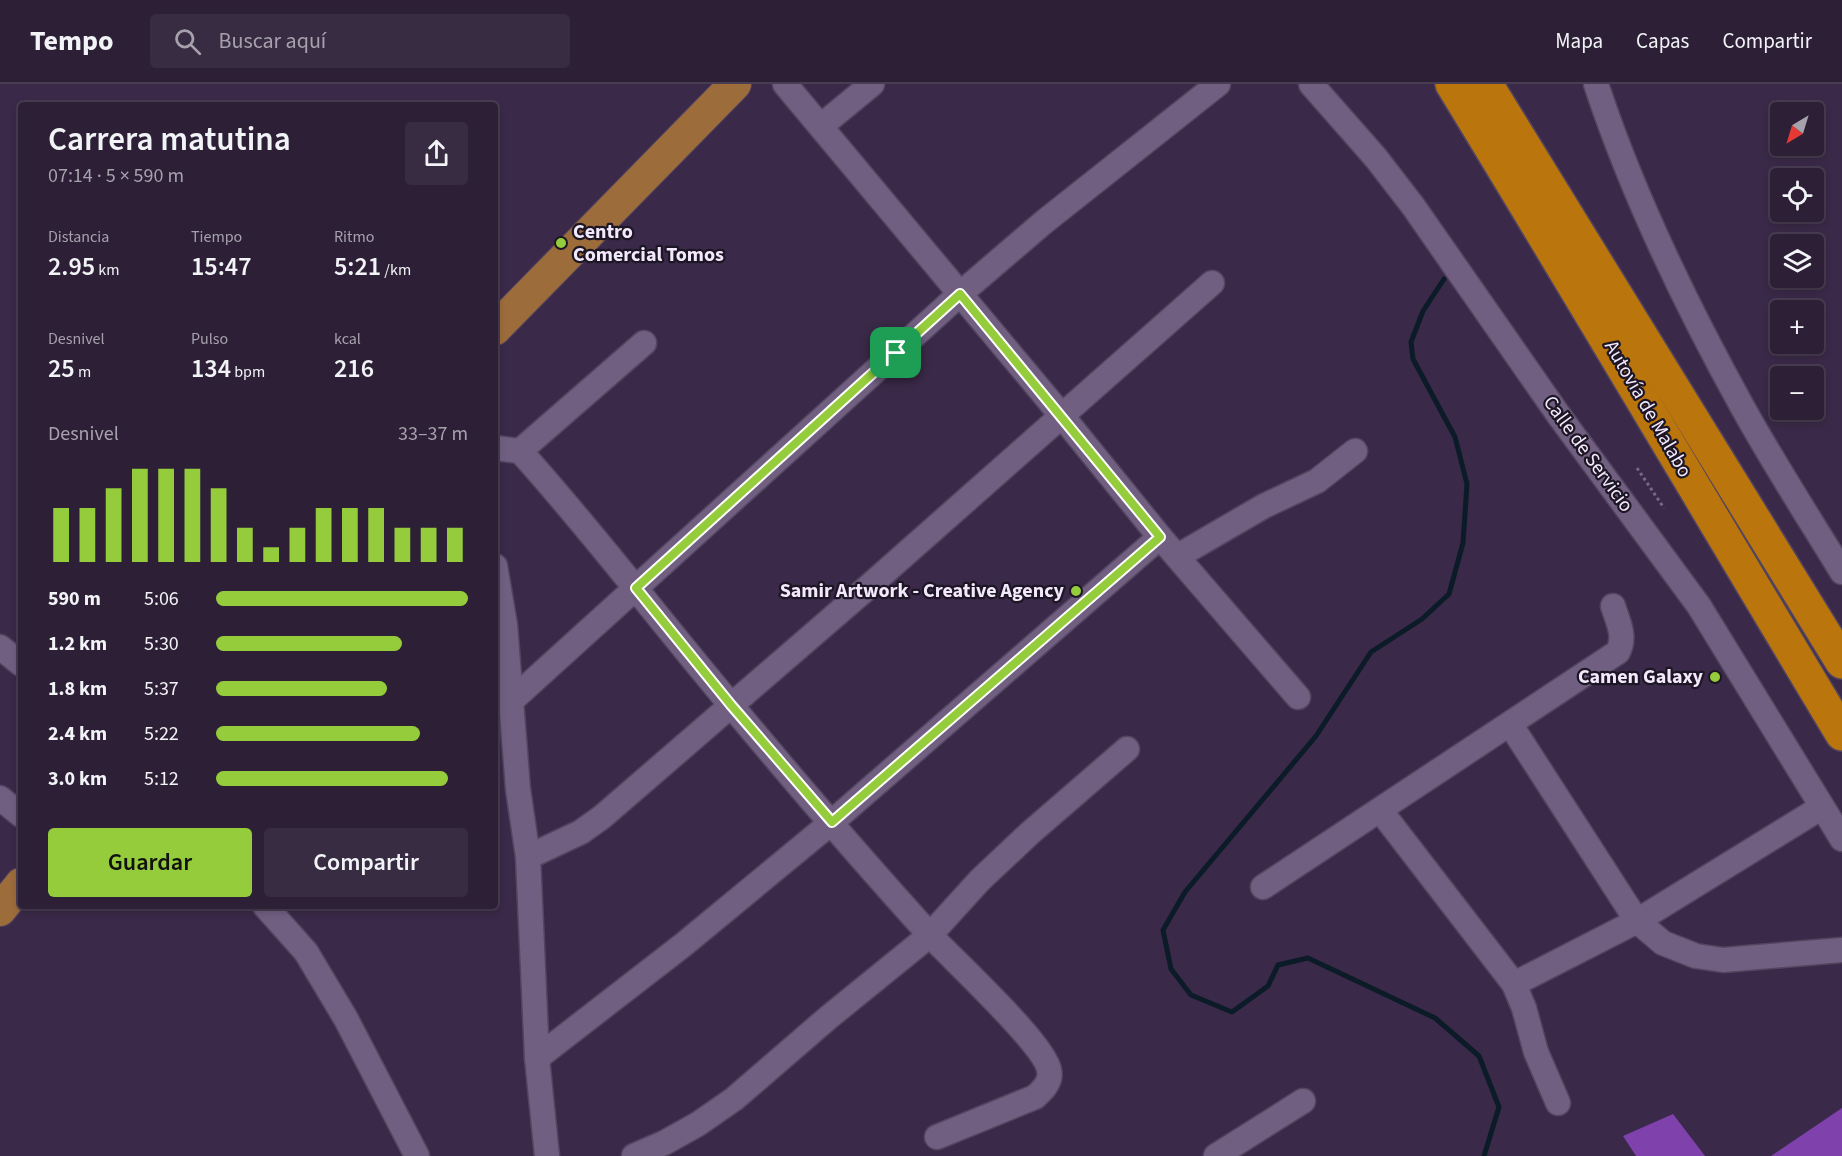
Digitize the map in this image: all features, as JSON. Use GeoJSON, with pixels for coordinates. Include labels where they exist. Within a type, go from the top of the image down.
{"type":"FeatureCollection","features":[{"type":"Feature","properties":{"kind":"highway","name":"Autovía de Malabo"},"geometry":{"type":"LineString","coordinates":[[1452,84],[1587,305],[1726,543],[1842,734]]}},
{"type":"Feature","properties":{"kind":"highway","name":"Autovía de Malabo"},"geometry":{"type":"LineString","coordinates":[[1486,84],[1842,662]]}},
{"type":"Feature","properties":{"kind":"main road"},"geometry":{"type":"LineString","coordinates":[[498,326],[735,84]]}},
{"type":"Feature","properties":{"kind":"main road"},"geometry":{"type":"LineString","coordinates":[[0,910],[18,888]]}},
{"type":"Feature","properties":{"kind":"street"},"geometry":{"type":"LineString","coordinates":[[785,84],[1160,537],[1298,697]]}},
{"type":"Feature","properties":{"kind":"street"},"geometry":{"type":"LineString","coordinates":[[821,126],[872,84]]}},
{"type":"Feature","properties":{"kind":"street"},"geometry":{"type":"LineString","coordinates":[[511,701],[960,294],[1044,222],[1218,84]]}},
{"type":"Feature","properties":{"kind":"street","name":"Calle de Servicio"},"geometry":{"type":"LineString","coordinates":[[1311,84],[1376,158],[1413,206],[1560,417],[1699,606],[1842,839]]}},
{"type":"Feature","properties":{"kind":"street"},"geometry":{"type":"LineString","coordinates":[[1596,84],[1609,123],[1648,218],[1695,318],[1744,410],[1842,572]]}},
{"type":"Feature","properties":{"kind":"street"},"geometry":{"type":"LineString","coordinates":[[528,857],[581,832],[602,817],[1212,283]]}},
{"type":"Feature","properties":{"kind":"street"},"geometry":{"type":"LineString","coordinates":[[520,451],[644,343]]}},
{"type":"Feature","properties":{"kind":"street"},"geometry":{"type":"LineString","coordinates":[[498,448],[520,451],[556,491],[731,705],[930,935],[1034,1043],[1050,1070],[1047,1085],[1035,1097],[937,1137]]}},
{"type":"Feature","properties":{"kind":"street"},"geometry":{"type":"LineString","coordinates":[[1178,556],[1264,506],[1317,481],[1355,450]]}},
{"type":"Feature","properties":{"kind":"street"},"geometry":{"type":"LineString","coordinates":[[537,1058],[683,945],[832,822],[1160,537]]}},
{"type":"Feature","properties":{"kind":"street"},"geometry":{"type":"LineString","coordinates":[[498,584],[505,625],[518,789],[528,857],[537,1058],[547,1156]]}},
{"type":"Feature","properties":{"kind":"street"},"geometry":{"type":"LineString","coordinates":[[1263,887],[1618,652],[1623,636],[1613,606]]}},
{"type":"Feature","properties":{"kind":"street"},"geometry":{"type":"LineString","coordinates":[[0,647],[18,662]]}},
{"type":"Feature","properties":{"kind":"street"},"geometry":{"type":"LineString","coordinates":[[1510,724],[1637,921],[1663,943],[1696,956],[1723,960],[1842,950]]}},
{"type":"Feature","properties":{"kind":"street"},"geometry":{"type":"LineString","coordinates":[[634,1156],[698,1124],[734,1099],[829,1017],[930,935],[980,880],[1127,749]]}},
{"type":"Feature","properties":{"kind":"street"},"geometry":{"type":"LineString","coordinates":[[0,798],[18,813]]}},
{"type":"Feature","properties":{"kind":"street"},"geometry":{"type":"LineString","coordinates":[[1514,984],[1637,921],[1822,807]]}},
{"type":"Feature","properties":{"kind":"street"},"geometry":{"type":"LineString","coordinates":[[1380,810],[1514,984],[1524,1008],[1536,1052],[1558,1103]]}},
{"type":"Feature","properties":{"kind":"street"},"geometry":{"type":"LineString","coordinates":[[268,909],[306,952],[346,1019],[417,1156]]}},
{"type":"Feature","properties":{"kind":"street"},"geometry":{"type":"LineString","coordinates":[[1216,1156],[1303,1101]]}},
{"type":"Feature","properties":{"kind":"path"},"geometry":{"type":"LineString","coordinates":[[1637,468],[1664,508]]}},
{"type":"Feature","properties":{"kind":"shaded area"},"geometry":{"type":"Polygon","coordinates":[[[1842,1108],[1842,1156],[1771,1156],[1842,1108]]]}},
{"type":"Feature","properties":{"kind":"shaded area"},"geometry":{"type":"Polygon","coordinates":[[[1673,1114],[1705,1156],[1636,1156],[1623,1136],[1673,1114]]]}},
{"type":"Feature","properties":{"kind":"waterway"},"geometry":{"type":"LineString","coordinates":[[1444,279],[1423,311],[1411,342],[1413,359],[1455,437],[1467,484],[1463,543],[1449,594],[1422,619],[1371,652],[1316,736],[1185,892],[1163,930],[1171,969],[1191,995],[1232,1012],[1268,986],[1278,965],[1308,958],[1435,1018],[1479,1056],[1499,1107],[1484,1156]]}},
{"type":"Feature","properties":{"kind":"place","name":"Centro Comercial Tomos"},"geometry":{"type":"Point","coordinates":[561,243]}},
{"type":"Feature","properties":{"kind":"place","name":"Samir Artwork - Creative Agency"},"geometry":{"type":"Point","coordinates":[1076,591]}},
{"type":"Feature","properties":{"kind":"place","name":"Camen Galaxy"},"geometry":{"type":"Point","coordinates":[1715,677]}},
{"type":"Feature","properties":{"kind":"route"},"geometry":{"type":"LineString","coordinates":[[960,294],[1160,537],[832,822],[731,705],[636,588],[896,353],[960,294]]}}]}
